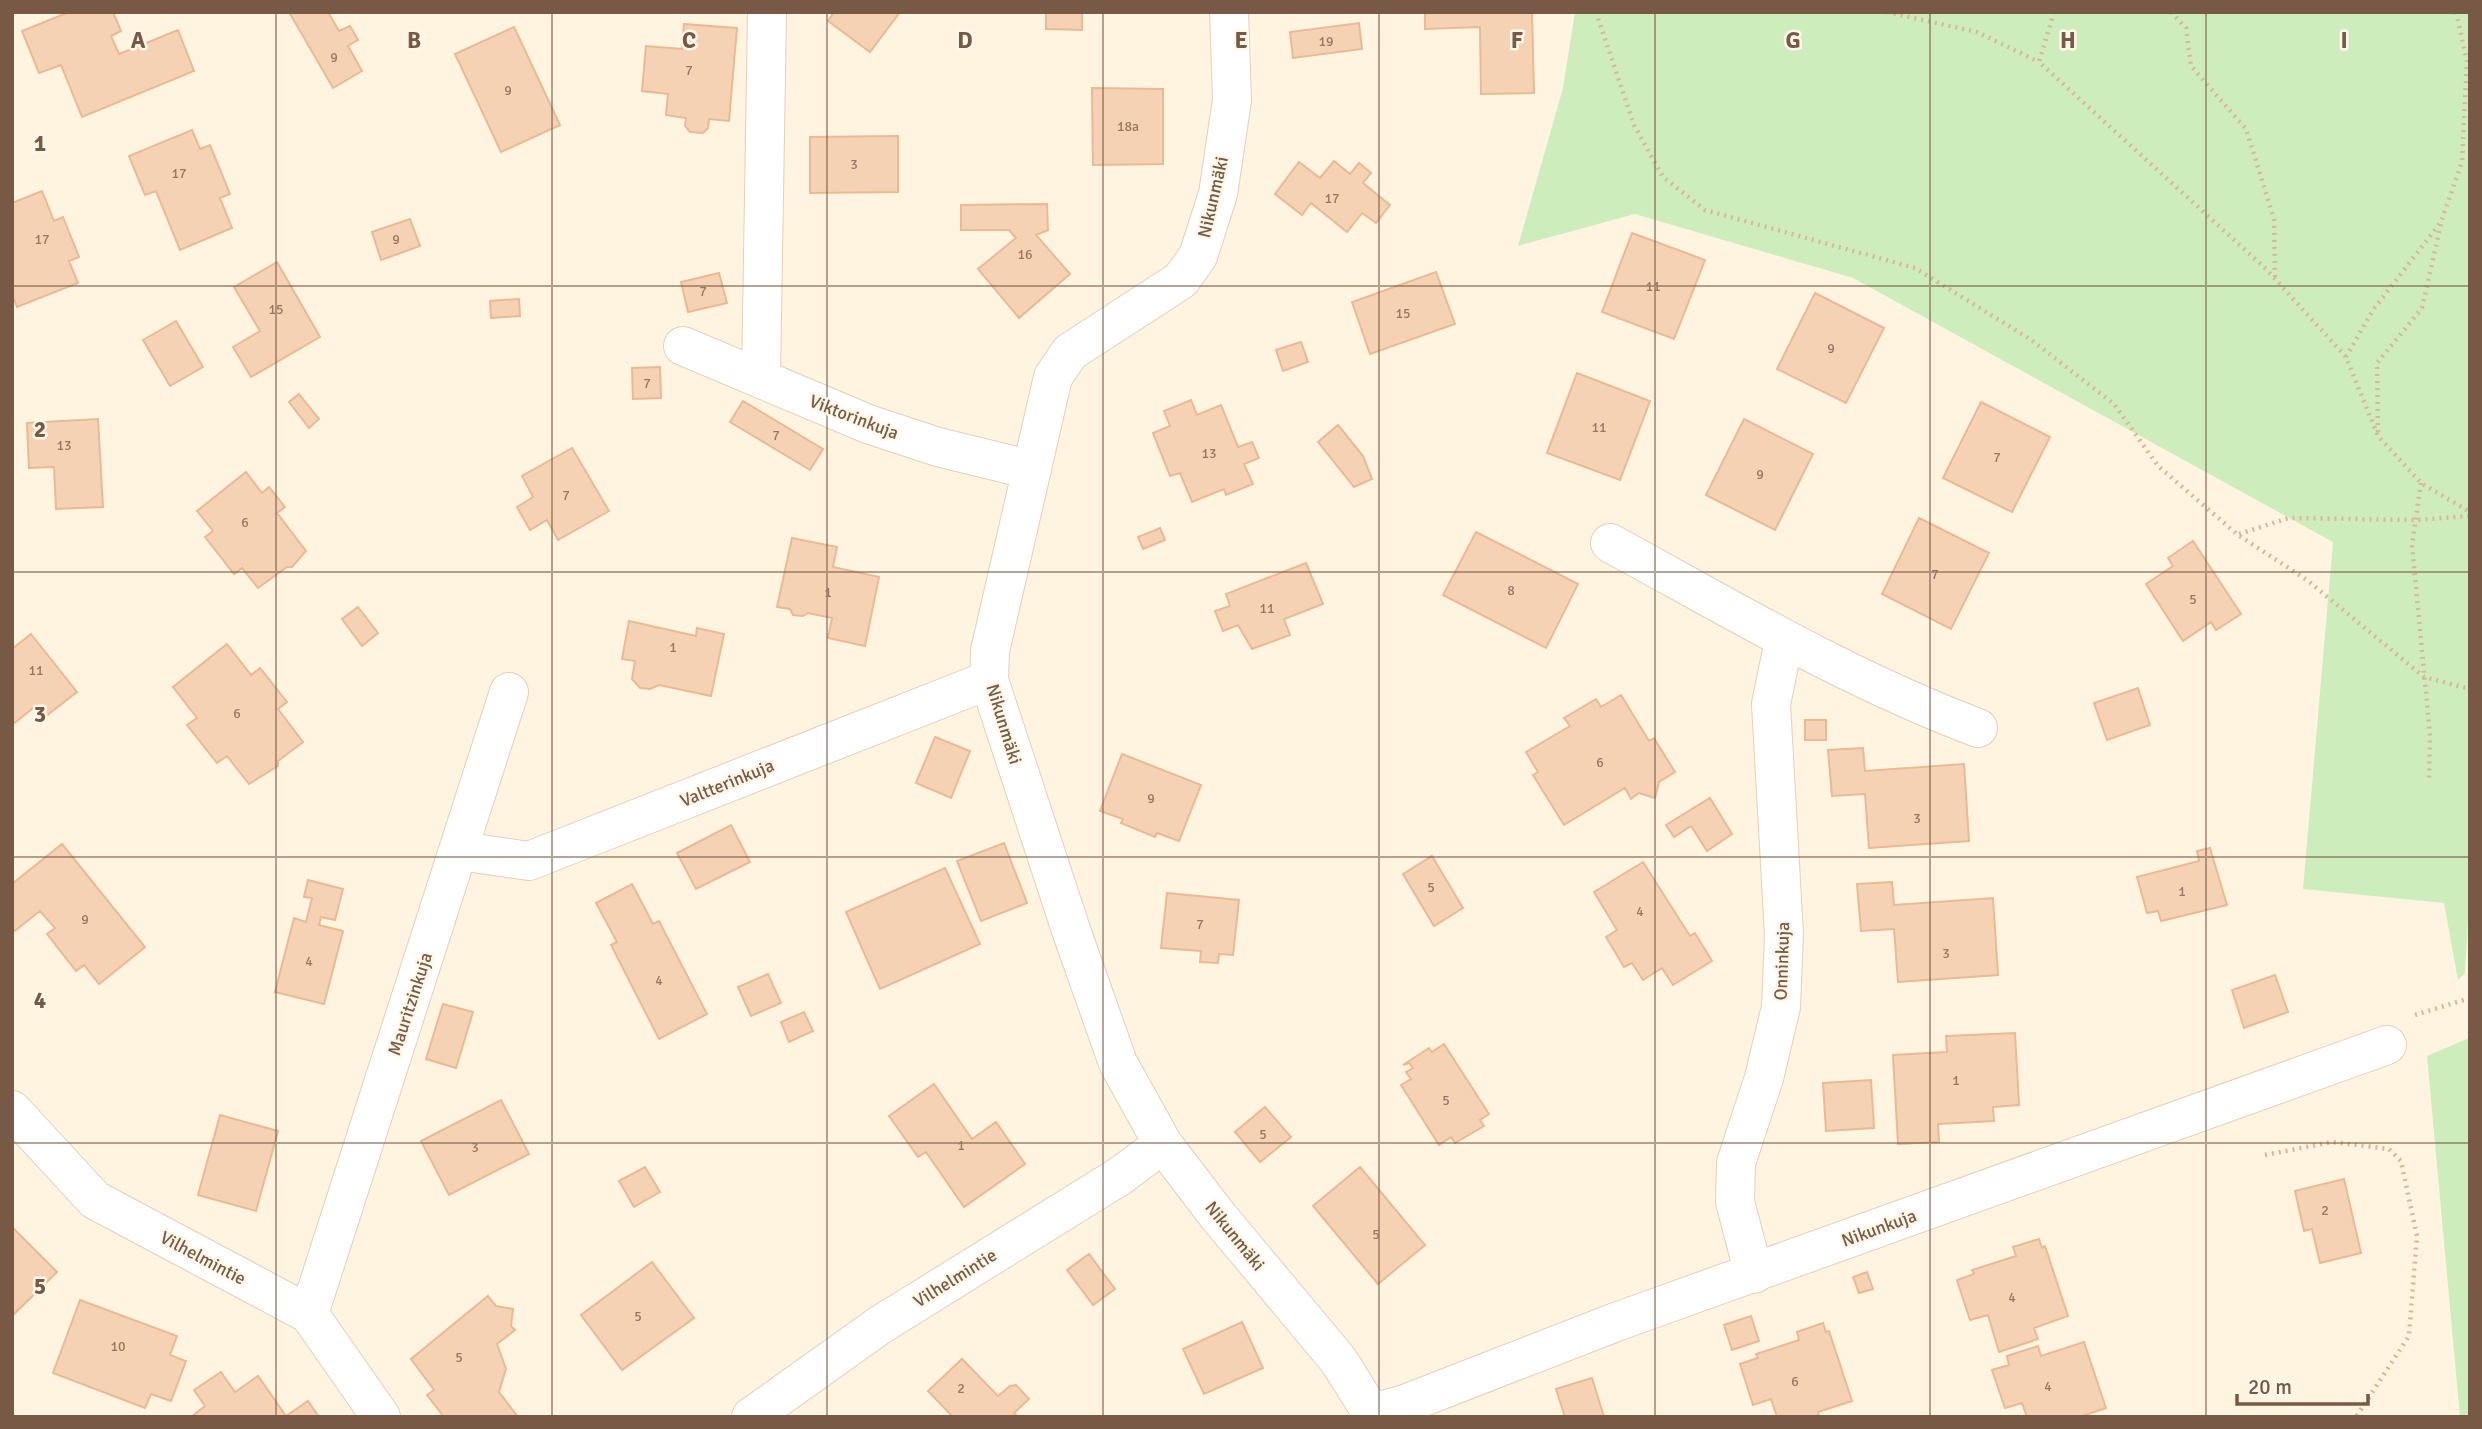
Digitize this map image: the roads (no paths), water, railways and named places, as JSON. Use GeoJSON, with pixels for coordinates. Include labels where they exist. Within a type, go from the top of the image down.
{"type":"FeatureCollection","features":[{"type":"Feature","properties":{"kind":"street"},"geometry":{"type":"LineString","coordinates":[[761,379],[767,12]]}},
{"type":"Feature","properties":{"kind":"street","name":"Nikunmäki"},"geometry":{"type":"LineString","coordinates":[[1229,12],[1232,100],[1217,194],[1198,256],[1181,280],[1070,352],[1053,377],[990,651],[989,680],[1118,1063],[1163,1144],[1218,1216],[1339,1361],[1373,1415]]}},
{"type":"Feature","properties":{"kind":"street","name":"Viktorinkuja"},"geometry":{"type":"LineString","coordinates":[[683,346],[868,424],[938,447],[1032,470]]}},
{"type":"Feature","properties":{"kind":"street"},"geometry":{"type":"LineString","coordinates":[[1610,543],[1784,641],[1883,689],[1978,728]]}},
{"type":"Feature","properties":{"kind":"street","name":"Onninkuja"},"geometry":{"type":"LineString","coordinates":[[1754,1274],[1735,1202],[1736,1163],[1764,1078],[1781,1007],[1784,935],[1771,704],[1784,641]]}},
{"type":"Feature","properties":{"kind":"street","name":"Valtterinkuja"},"geometry":{"type":"LineString","coordinates":[[460,851],[529,861],[989,680]]}},
{"type":"Feature","properties":{"kind":"street","name":"Mauritzinkuja"},"geometry":{"type":"LineString","coordinates":[[309,1314],[509,692]]}},
{"type":"Feature","properties":{"kind":"street","name":"Nikunkuja"},"geometry":{"type":"LineString","coordinates":[[1373,1415],[1616,1322],[2387,1045]]}},
{"type":"Feature","properties":{"kind":"street","name":"Vilhelmintie"},"geometry":{"type":"LineString","coordinates":[[12,1110],[96,1200],[309,1314],[381,1417]]}},
{"type":"Feature","properties":{"kind":"street","name":"Vilhelmintie"},"geometry":{"type":"LineString","coordinates":[[751,1417],[880,1325],[1120,1176],[1163,1144]]}}]}
